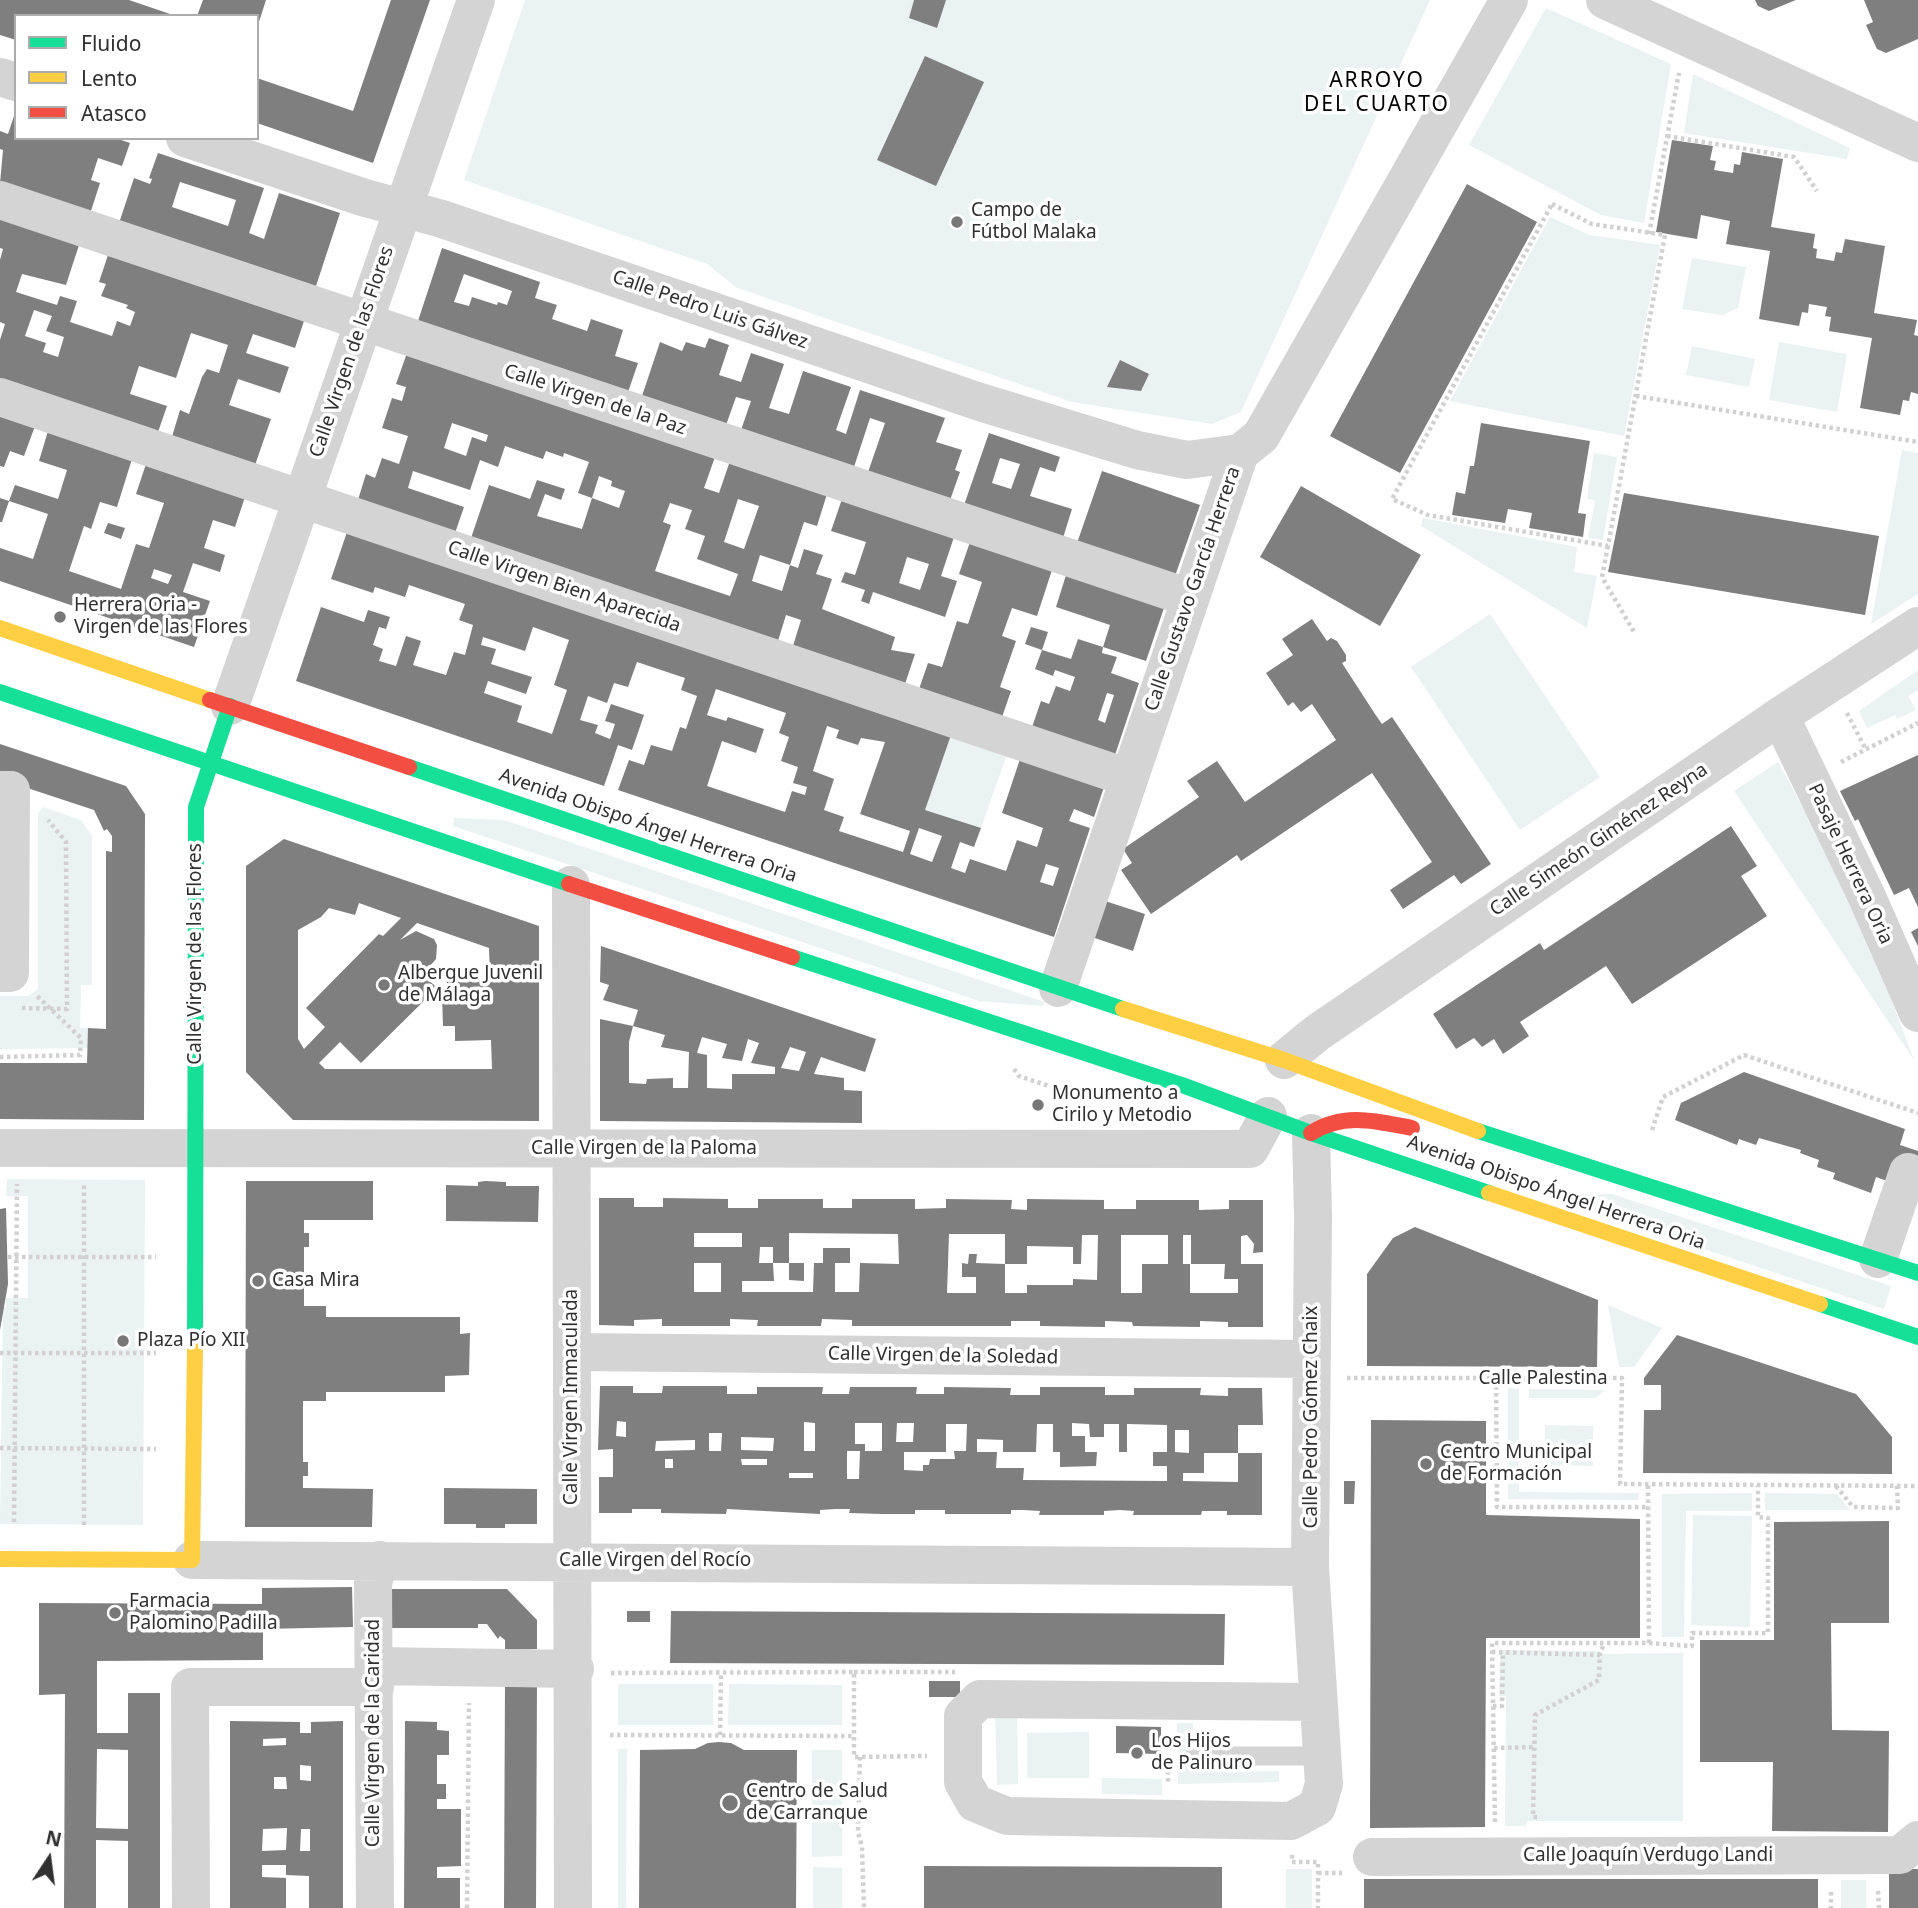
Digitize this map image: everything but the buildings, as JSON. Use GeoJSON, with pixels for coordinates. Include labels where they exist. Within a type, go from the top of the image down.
{"type":"FeatureCollection","features":[{"type":"Feature","properties":{"kind":"main road","name":"Avenida Obispo Ángel Herrera Oria"},"geometry":{"type":"LineString","coordinates":[[0,628],[1058,988],[1276,1068],[1918,1273]]}},
{"type":"Feature","properties":{"kind":"main road","name":"Avenida Obispo Ángel Herrera Oria"},"geometry":{"type":"LineString","coordinates":[[0,692],[571,885],[1182,1085],[1269,1110],[1311,1133],[1918,1337]]}},
{"type":"Feature","properties":{"kind":"main road","name":"Calle Virgen de las Flores"},"geometry":{"type":"LineString","coordinates":[[197,1148],[196,807],[230,706]]}},
{"type":"Feature","properties":{"kind":"main road","name":"Avenida Obispo Ángel Herrera Oria"},"geometry":{"type":"LineString","coordinates":[[1182,1085],[1233,1085]]}},
{"type":"Feature","properties":{"kind":"main road"},"geometry":{"type":"LineString","coordinates":[[1311,1133],[1322,1124],[1348,1117],[1437,1133],[1494,1137]]}},
{"type":"Feature","properties":{"kind":"main road"},"geometry":{"type":"LineString","coordinates":[[192,1560],[197,1148]]}},
{"type":"Feature","properties":{"kind":"main road","name":"Calle Virgen del Rocío"},"geometry":{"type":"LineString","coordinates":[[0,1559],[192,1560]]}},
{"type":"Feature","properties":{"kind":"street","name":"Calle Virgen de las Flores"},"geometry":{"type":"LineString","coordinates":[[230,706],[476,0]]}},
{"type":"Feature","properties":{"kind":"street","name":"Calle Gustavo García Herrera"},"geometry":{"type":"LineString","coordinates":[[1058,988],[1240,453],[1261,436],[1509,0]]}},
{"type":"Feature","properties":{"kind":"street"},"geometry":{"type":"LineString","coordinates":[[1605,0],[1918,143]]}},
{"type":"Feature","properties":{"kind":"street","name":"Calle Pedro Luis Gálvez"},"geometry":{"type":"LineString","coordinates":[[191,140],[980,402],[1137,450],[1187,460],[1240,453]]}},
{"type":"Feature","properties":{"kind":"street","name":"Calle Virgen de la Paz"},"geometry":{"type":"LineString","coordinates":[[0,200],[1190,598]]}},
{"type":"Feature","properties":{"kind":"street","name":"Calle Virgen Bien Aparecida"},"geometry":{"type":"LineString","coordinates":[[0,397],[1129,778]]}},
{"type":"Feature","properties":{"kind":"street","name":"Calle Simeón Giménez Reyna"},"geometry":{"type":"LineString","coordinates":[[1276,1068],[1317,1033],[1780,716],[1918,626]]}},
{"type":"Feature","properties":{"kind":"street","name":"Pasaje Herrera Oria"},"geometry":{"type":"LineString","coordinates":[[1780,716],[1867,897],[1918,1013]]}},
{"type":"Feature","properties":{"kind":"street"},"geometry":{"type":"LineString","coordinates":[[5,790],[8,985]]}},
{"type":"Feature","properties":{"kind":"street","name":"Calle Virgen Inmaculada"},"geometry":{"type":"LineString","coordinates":[[571,885],[573,1561],[592,1671],[573,1908]]}},
{"type":"Feature","properties":{"kind":"street","name":"Calle Virgen de la Paloma"},"geometry":{"type":"LineString","coordinates":[[0,1149],[1250,1149],[1269,1110]]}},
{"type":"Feature","properties":{"kind":"street","name":"Calle Pedro Gómez Chaix"},"geometry":{"type":"LineString","coordinates":[[1311,1133],[1310,1567],[1324,1756],[1324,1784],[1317,1807],[1291,1821],[1007,1816],[975,1802],[963,1782],[963,1716],[980,1699],[1318,1702]]}},
{"type":"Feature","properties":{"kind":"street"},"geometry":{"type":"LineString","coordinates":[[1878,1259],[1915,1144]]}},
{"type":"Feature","properties":{"kind":"street","name":"Calle Virgen de la Soledad"},"geometry":{"type":"LineString","coordinates":[[573,1352],[1312,1369]]}},
{"type":"Feature","properties":{"kind":"street","name":"Calle Virgen del Rocío"},"geometry":{"type":"LineString","coordinates":[[192,1560],[1310,1567]]}},
{"type":"Feature","properties":{"kind":"street","name":"Calle Virgen de la Caridad"},"geometry":{"type":"LineString","coordinates":[[374,1908],[373,1583],[380,1560]]}},
{"type":"Feature","properties":{"kind":"street"},"geometry":{"type":"LineString","coordinates":[[191,1908],[190,1687],[375,1676],[470,1667],[592,1671]]}},
{"type":"Feature","properties":{"kind":"street","name":"Calle Joaquín Verdugo Landi"},"geometry":{"type":"LineString","coordinates":[[1372,1857],[1900,1855],[1918,1840]]}},
{"type":"Feature","properties":{"kind":"lane"},"geometry":{"type":"LineString","coordinates":[[1194,1756],[1324,1756]]}},
{"type":"Feature","properties":{"kind":"path"},"geometry":{"type":"LineString","coordinates":[[1649,234],[1680,68]]}},
{"type":"Feature","properties":{"kind":"path"},"geometry":{"type":"LineString","coordinates":[[1667,136],[1794,157],[1817,191]]}},
{"type":"Feature","properties":{"kind":"path"},"geometry":{"type":"LineString","coordinates":[[1608,546],[1427,515],[1392,499],[1552,204],[1592,224],[1665,235],[1636,396],[1608,546],[1602,577],[1634,632]]}},
{"type":"Feature","properties":{"kind":"path"},"geometry":{"type":"LineString","coordinates":[[1636,396],[1918,442]]}},
{"type":"Feature","properties":{"kind":"path"},"geometry":{"type":"LineString","coordinates":[[1849,717],[1866,750]]}},
{"type":"Feature","properties":{"kind":"path"},"geometry":{"type":"LineString","coordinates":[[1809,778],[1918,723]]}},
{"type":"Feature","properties":{"kind":"path"},"geometry":{"type":"LineString","coordinates":[[8,985],[53,1009],[67,1009],[66,842],[46,818]]}},
{"type":"Feature","properties":{"kind":"path"},"geometry":{"type":"LineString","coordinates":[[0,1057],[80,1055],[81,1038],[53,1009],[8,985]]}},
{"type":"Feature","properties":{"kind":"path"},"geometry":{"type":"LineString","coordinates":[[1652,1130],[1663,1097],[1744,1055],[1915,1144]]}},
{"type":"Feature","properties":{"kind":"path"},"geometry":{"type":"LineString","coordinates":[[14,1529],[17,1187]]}},
{"type":"Feature","properties":{"kind":"path"},"geometry":{"type":"LineString","coordinates":[[84,1189],[84,1528]]}},
{"type":"Feature","properties":{"kind":"path"},"geometry":{"type":"LineString","coordinates":[[8,1257],[156,1257]]}},
{"type":"Feature","properties":{"kind":"path"},"geometry":{"type":"LineString","coordinates":[[0,1353],[156,1353]]}},
{"type":"Feature","properties":{"kind":"path","name":"Calle Palestina"},"geometry":{"type":"LineString","coordinates":[[1312,1369],[1496,1379],[1622,1378],[1620,1485],[1918,1486]]}},
{"type":"Feature","properties":{"kind":"path"},"geometry":{"type":"LineString","coordinates":[[1496,1379],[1497,1507],[1647,1507]]}},
{"type":"Feature","properties":{"kind":"path"},"geometry":{"type":"LineString","coordinates":[[0,1448],[156,1449]]}},
{"type":"Feature","properties":{"kind":"path"},"geometry":{"type":"LineString","coordinates":[[1647,1484],[1649,1643]]}},
{"type":"Feature","properties":{"kind":"path"},"geometry":{"type":"LineString","coordinates":[[1495,1833],[1492,1643],[1649,1643],[1692,1646],[1692,1633],[1768,1633],[1768,1518],[1758,1517],[1758,1485]]}},
{"type":"Feature","properties":{"kind":"path"},"geometry":{"type":"LineString","coordinates":[[1836,1486],[1853,1507],[1898,1508],[1898,1486]]}},
{"type":"Feature","properties":{"kind":"path"},"geometry":{"type":"LineString","coordinates":[[1547,1818],[1533,1817],[1535,1715],[1599,1679],[1600,1655],[1604,1644]]}},
{"type":"Feature","properties":{"kind":"path"},"geometry":{"type":"LineString","coordinates":[[1492,1653],[1600,1655]]}},
{"type":"Feature","properties":{"kind":"path"},"geometry":{"type":"LineString","coordinates":[[1493,1706],[1502,1706],[1503,1653]]}},
{"type":"Feature","properties":{"kind":"path"},"geometry":{"type":"LineString","coordinates":[[467,1908],[470,1667]]}},
{"type":"Feature","properties":{"kind":"path"},"geometry":{"type":"LineString","coordinates":[[592,1671],[721,1674],[854,1672],[854,1757],[963,1755]]}},
{"type":"Feature","properties":{"kind":"path"},"geometry":{"type":"LineString","coordinates":[[720,1735],[721,1674]]}},
{"type":"Feature","properties":{"kind":"path"},"geometry":{"type":"LineString","coordinates":[[610,1735],[852,1736]]}},
{"type":"Feature","properties":{"kind":"path"},"geometry":{"type":"LineString","coordinates":[[1494,1748],[1534,1747]]}},
{"type":"Feature","properties":{"kind":"path"},"geometry":{"type":"LineString","coordinates":[[860,1757],[858,1832],[862,1847],[864,1908]]}},
{"type":"Feature","properties":{"kind":"path"},"geometry":{"type":"LineString","coordinates":[[1301,1862],[1318,1862],[1318,1908]]}},
{"type":"Feature","properties":{"kind":"shaded area","name":"Campo de Fútbol Malaka"},"geometry":{"type":"Polygon","coordinates":[[[525,0],[1430,0],[1241,412],[1212,424],[1072,402],[737,288],[707,264],[464,180],[525,0]]]}},
{"type":"Feature","properties":{"kind":"shaded area"},"geometry":{"type":"Polygon","coordinates":[[[1546,8],[1671,64],[1644,223],[1601,215],[1469,145],[1546,8]]]}},
{"type":"Feature","properties":{"kind":"shaded area"},"geometry":{"type":"Polygon","coordinates":[[[1693,74],[1850,148],[1847,159],[1684,133],[1693,74]]]}},
{"type":"Feature","properties":{"kind":"shaded area"},"geometry":{"type":"Polygon","coordinates":[[[1550,217],[1590,235],[1660,245],[1624,436],[1450,401],[1550,217]]]}},
{"type":"Feature","properties":{"kind":"shaded area"},"geometry":{"type":"Polygon","coordinates":[[[1692,258],[1746,267],[1738,308],[1723,315],[1682,309],[1692,258]]]}},
{"type":"Feature","properties":{"kind":"shaded area"},"geometry":{"type":"Polygon","coordinates":[[[1779,342],[1847,354],[1837,412],[1769,400],[1779,342]]]}},
{"type":"Feature","properties":{"kind":"shaded area"},"geometry":{"type":"Polygon","coordinates":[[[1692,346],[1755,359],[1749,387],[1686,375],[1692,346]]]}},
{"type":"Feature","properties":{"kind":"shaded area"},"geometry":{"type":"Polygon","coordinates":[[[1902,450],[1918,453],[1918,594],[1871,624],[1902,450]]]}},
{"type":"Feature","properties":{"kind":"shaded area"},"geometry":{"type":"Polygon","coordinates":[[[1594,453],[1617,457],[1603,540],[1588,538],[1595,501],[1587,498],[1594,453]]]}},
{"type":"Feature","properties":{"kind":"shaded area"},"geometry":{"type":"Polygon","coordinates":[[[1423,518],[1577,547],[1574,572],[1597,576],[1587,628],[1421,526],[1423,518]]]}},
{"type":"Feature","properties":{"kind":"shaded area"},"geometry":{"type":"Polygon","coordinates":[[[1490,614],[1600,777],[1520,830],[1411,667],[1490,614]]]}},
{"type":"Feature","properties":{"kind":"shaded area"},"geometry":{"type":"Polygon","coordinates":[[[1918,670],[1918,690],[1908,696],[1916,710],[1897,719],[1895,715],[1867,728],[1859,711],[1918,670]]]}},
{"type":"Feature","properties":{"kind":"shaded area"},"geometry":{"type":"Polygon","coordinates":[[[951,735],[1007,754],[981,828],[925,810],[951,735]]]}},
{"type":"Feature","properties":{"kind":"shaded area"},"geometry":{"type":"Polygon","coordinates":[[[1778,762],[1855,903],[1914,1060],[1734,791],[1778,762]]]}},
{"type":"Feature","properties":{"kind":"shaded area"},"geometry":{"type":"Polygon","coordinates":[[[43,807],[81,820],[92,836],[92,985],[81,985],[80,1028],[88,1028],[88,1048],[0,1049],[0,996],[28,996],[38,989],[38,813],[43,807]]]}},
{"type":"Feature","properties":{"kind":"shaded area"},"geometry":{"type":"Polygon","coordinates":[[[454,818],[504,820],[1045,1002],[1043,1006],[979,1001],[453,826],[454,818]]]}},
{"type":"Feature","properties":{"kind":"shaded area"},"geometry":{"type":"Polygon","coordinates":[[[7,1179],[145,1180],[143,1525],[0,1524],[3,1307],[6,1307],[6,1298],[28,1298],[28,1196],[6,1196],[7,1179]]]}},
{"type":"Feature","properties":{"kind":"shaded area"},"geometry":{"type":"Polygon","coordinates":[[[1569,1194],[1612,1194],[1891,1286],[1884,1309],[1569,1204],[1569,1194]]]}},
{"type":"Feature","properties":{"kind":"shaded area"},"geometry":{"type":"Polygon","coordinates":[[[1608,1305],[1662,1328],[1634,1367],[1619,1367],[1608,1305]]]}},
{"type":"Feature","properties":{"kind":"shaded area"},"geometry":{"type":"Polygon","coordinates":[[[1508,1388],[1519,1389],[1519,1492],[1639,1493],[1638,1500],[1508,1499],[1508,1388]]]}},
{"type":"Feature","properties":{"kind":"shaded area"},"geometry":{"type":"Polygon","coordinates":[[[1529,1389],[1605,1390],[1596,1398],[1529,1398],[1529,1389]]]}},
{"type":"Feature","properties":{"kind":"shaded area"},"geometry":{"type":"Polygon","coordinates":[[[1545,1425],[1593,1426],[1593,1466],[1545,1465],[1545,1425]]]}},
{"type":"Feature","properties":{"kind":"shaded area"},"geometry":{"type":"Polygon","coordinates":[[[1752,1493],[1752,1511],[1686,1511],[1684,1637],[1662,1637],[1662,1494],[1752,1493]]]}},
{"type":"Feature","properties":{"kind":"shaded area"},"geometry":{"type":"Polygon","coordinates":[[[1765,1493],[1837,1494],[1850,1510],[1765,1510],[1765,1493]]]}},
{"type":"Feature","properties":{"kind":"shaded area"},"geometry":{"type":"Polygon","coordinates":[[[1693,1515],[1752,1516],[1750,1627],[1691,1625],[1693,1515]]]}},
{"type":"Feature","properties":{"kind":"shaded area"},"geometry":{"type":"Polygon","coordinates":[[[1500,1650],[1596,1651],[1604,1654],[1683,1653],[1683,1821],[1527,1821],[1526,1826],[1505,1826],[1506,1696],[1499,1696],[1500,1650]]]}},
{"type":"Feature","properties":{"kind":"shaded area"},"geometry":{"type":"Polygon","coordinates":[[[618,1684],[713,1684],[713,1725],[618,1725],[618,1684]]]}},
{"type":"Feature","properties":{"kind":"shaded area"},"geometry":{"type":"Polygon","coordinates":[[[729,1684],[842,1685],[842,1725],[728,1725],[729,1684]]]}},
{"type":"Feature","properties":{"kind":"shaded area"},"geometry":{"type":"Polygon","coordinates":[[[995,1714],[1017,1714],[1018,1784],[997,1785],[995,1714]]]}},
{"type":"Feature","properties":{"kind":"shaded area"},"geometry":{"type":"Polygon","coordinates":[[[1177,1723],[1193,1723],[1195,1772],[1279,1771],[1279,1782],[1178,1784],[1177,1723]]]}},
{"type":"Feature","properties":{"kind":"shaded area"},"geometry":{"type":"Polygon","coordinates":[[[1089,1732],[1089,1778],[1027,1778],[1027,1733],[1089,1732]]]}},
{"type":"Feature","properties":{"kind":"shaded area"},"geometry":{"type":"Polygon","coordinates":[[[618,1749],[627,1749],[626,1908],[618,1908],[618,1749]]]}},
{"type":"Feature","properties":{"kind":"shaded area"},"geometry":{"type":"Polygon","coordinates":[[[812,1750],[842,1750],[842,1856],[812,1857],[812,1750]]]}},
{"type":"Feature","properties":{"kind":"shaded area"},"geometry":{"type":"Polygon","coordinates":[[[1102,1778],[1162,1779],[1162,1795],[1102,1794],[1102,1778]]]}},
{"type":"Feature","properties":{"kind":"shaded area"},"geometry":{"type":"Polygon","coordinates":[[[813,1867],[842,1868],[842,1908],[813,1908],[813,1867]]]}},
{"type":"Feature","properties":{"kind":"shaded area"},"geometry":{"type":"Polygon","coordinates":[[[1286,1869],[1312,1869],[1312,1908],[1286,1908],[1286,1869]]]}},
{"type":"Feature","properties":{"kind":"shaded area"},"geometry":{"type":"Polygon","coordinates":[[[1841,1880],[1866,1880],[1866,1908],[1841,1908],[1841,1880]]]}},
{"type":"Feature","properties":{"kind":"traffic: fast"},"geometry":{"type":"LineString","coordinates":[[0,692],[569,884]]}},
{"type":"Feature","properties":{"kind":"traffic: fast"},"geometry":{"type":"LineString","coordinates":[[195,1348],[196,807],[230,706]]}},
{"type":"Feature","properties":{"kind":"traffic: fast"},"geometry":{"type":"LineString","coordinates":[[409,767],[1123,1009]]}},
{"type":"Feature","properties":{"kind":"traffic: fast"},"geometry":{"type":"LineString","coordinates":[[792,957],[1182,1085],[1311,1133],[1489,1193]]}},
{"type":"Feature","properties":{"kind":"traffic: fast"},"geometry":{"type":"LineString","coordinates":[[1478,1131],[1918,1273]]}},
{"type":"Feature","properties":{"kind":"traffic: fast"},"geometry":{"type":"LineString","coordinates":[[1820,1304],[1918,1337]]}},
{"type":"Feature","properties":{"kind":"traffic: slow"},"geometry":{"type":"LineString","coordinates":[[0,628],[210,700]]}},
{"type":"Feature","properties":{"kind":"traffic: slow"},"geometry":{"type":"LineString","coordinates":[[1123,1009],[1284,1060],[1478,1131]]}},
{"type":"Feature","properties":{"kind":"traffic: slow"},"geometry":{"type":"LineString","coordinates":[[1489,1193],[1820,1304]]}},
{"type":"Feature","properties":{"kind":"traffic: slow"},"geometry":{"type":"LineString","coordinates":[[0,1559],[192,1560],[195,1348]]}},
{"type":"Feature","properties":{"kind":"traffic: jam"},"geometry":{"type":"LineString","coordinates":[[210,700],[409,767]]}},
{"type":"Feature","properties":{"kind":"traffic: jam"},"geometry":{"type":"LineString","coordinates":[[569,884],[792,957]]}},
{"type":"Feature","properties":{"kind":"traffic: jam"},"geometry":{"type":"LineString","coordinates":[[1311,1133],[1323,1126],[1348,1120],[1373,1121],[1412,1128]]}},
{"type":"Feature","properties":{"kind":"place","name":"Campo de Fútbol Malaka"},"geometry":{"type":"Point","coordinates":[957,222]}},
{"type":"Feature","properties":{"kind":"place","name":"Herrera Oria - Virgen de las Flores"},"geometry":{"type":"Point","coordinates":[60,617]}},
{"type":"Feature","properties":{"kind":"place","name":"Albergue Juvenil de Málaga"},"geometry":{"type":"Point","coordinates":[384,985]}},
{"type":"Feature","properties":{"kind":"place","name":"Monumento a Cirilo y Metodio"},"geometry":{"type":"Point","coordinates":[1038,1105]}},
{"type":"Feature","properties":{"kind":"place","name":"Casa Mira"},"geometry":{"type":"Point","coordinates":[258,1281]}},
{"type":"Feature","properties":{"kind":"place","name":"Plaza Pío XII"},"geometry":{"type":"Point","coordinates":[123,1341]}},
{"type":"Feature","properties":{"kind":"place","name":"Centro Municipal de Formación"},"geometry":{"type":"Point","coordinates":[1426,1464]}},
{"type":"Feature","properties":{"kind":"place","name":"Farmacia Palomino Padilla"},"geometry":{"type":"Point","coordinates":[115,1613]}},
{"type":"Feature","properties":{"kind":"place","name":"Los Hijos de Palinuro"},"geometry":{"type":"Point","coordinates":[1137,1753]}},
{"type":"Feature","properties":{"kind":"place","name":"Centro de Salud de Carranque"},"geometry":{"type":"Point","coordinates":[730,1803]}},
{"type":"Feature","properties":{"kind":"district","name":"ARROYO DEL CUARTO"},"geometry":{"type":"Point","coordinates":[1377,93]}}]}
